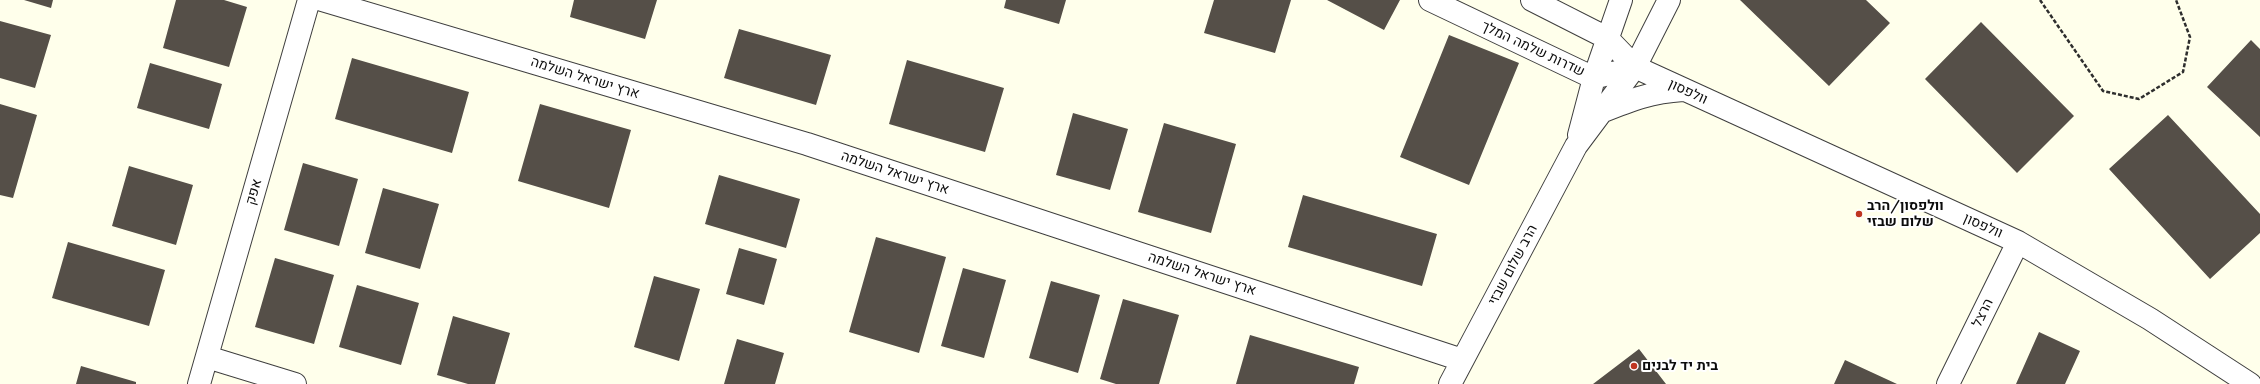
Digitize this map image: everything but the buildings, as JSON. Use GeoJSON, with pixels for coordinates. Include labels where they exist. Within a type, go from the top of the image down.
{"type":"FeatureCollection","features":[{"type":"Feature","properties":{"kind":"street","name":"אפק"},"geometry":{"type":"LineString","coordinates":[[199,384],[309,0]]}},
{"type":"Feature","properties":{"kind":"street","name":"ארץ ישראל השלמה"},"geometry":{"type":"LineString","coordinates":[[322,0],[807,144],[1462,360]]}},
{"type":"Feature","properties":{"kind":"street","name":"שדרות שלמה המלך"},"geometry":{"type":"LineString","coordinates":[[1430,0],[1594,78],[1635,67]]}},
{"type":"Feature","properties":{"kind":"street","name":"הרב שלום שבזי"},"geometry":{"type":"LineString","coordinates":[[1576,146],[1594,78],[1621,0]]}},
{"type":"Feature","properties":{"kind":"street","name":"הרב שלום שבזי"},"geometry":{"type":"LineString","coordinates":[[1450,384],[1576,146],[1635,67],[1669,0]]}},
{"type":"Feature","properties":{"kind":"street"},"geometry":{"type":"LineString","coordinates":[[1542,1],[1607,38],[1635,67]]}},
{"type":"Feature","properties":{"kind":"street","name":"וולפסון"},"geometry":{"type":"LineString","coordinates":[[1635,67],[2018,242],[2150,319],[2250,384]]}},
{"type":"Feature","properties":{"kind":"street"},"geometry":{"type":"LineString","coordinates":[[1600,113],[1634,99],[1659,91],[1684,90]]}},
{"type":"Feature","properties":{"kind":"street","name":"הרצל"},"geometry":{"type":"LineString","coordinates":[[1948,384],[2018,242]]}},
{"type":"Feature","properties":{"kind":"street"},"geometry":{"type":"LineString","coordinates":[[207,357],[295,384]]}},
{"type":"Feature","properties":{"kind":"path"},"geometry":{"type":"LineString","coordinates":[[2040,0],[2103,91],[2140,99],[2183,72],[2190,37],[2176,0]]}},
{"type":"Feature","properties":{"kind":"place","name":"וולפסון/הרב שלום שבזי"},"geometry":{"type":"Point","coordinates":[1859,214]}},
{"type":"Feature","properties":{"kind":"place","name":"בית יד לבנים"},"geometry":{"type":"Point","coordinates":[1634,366]}}]}
